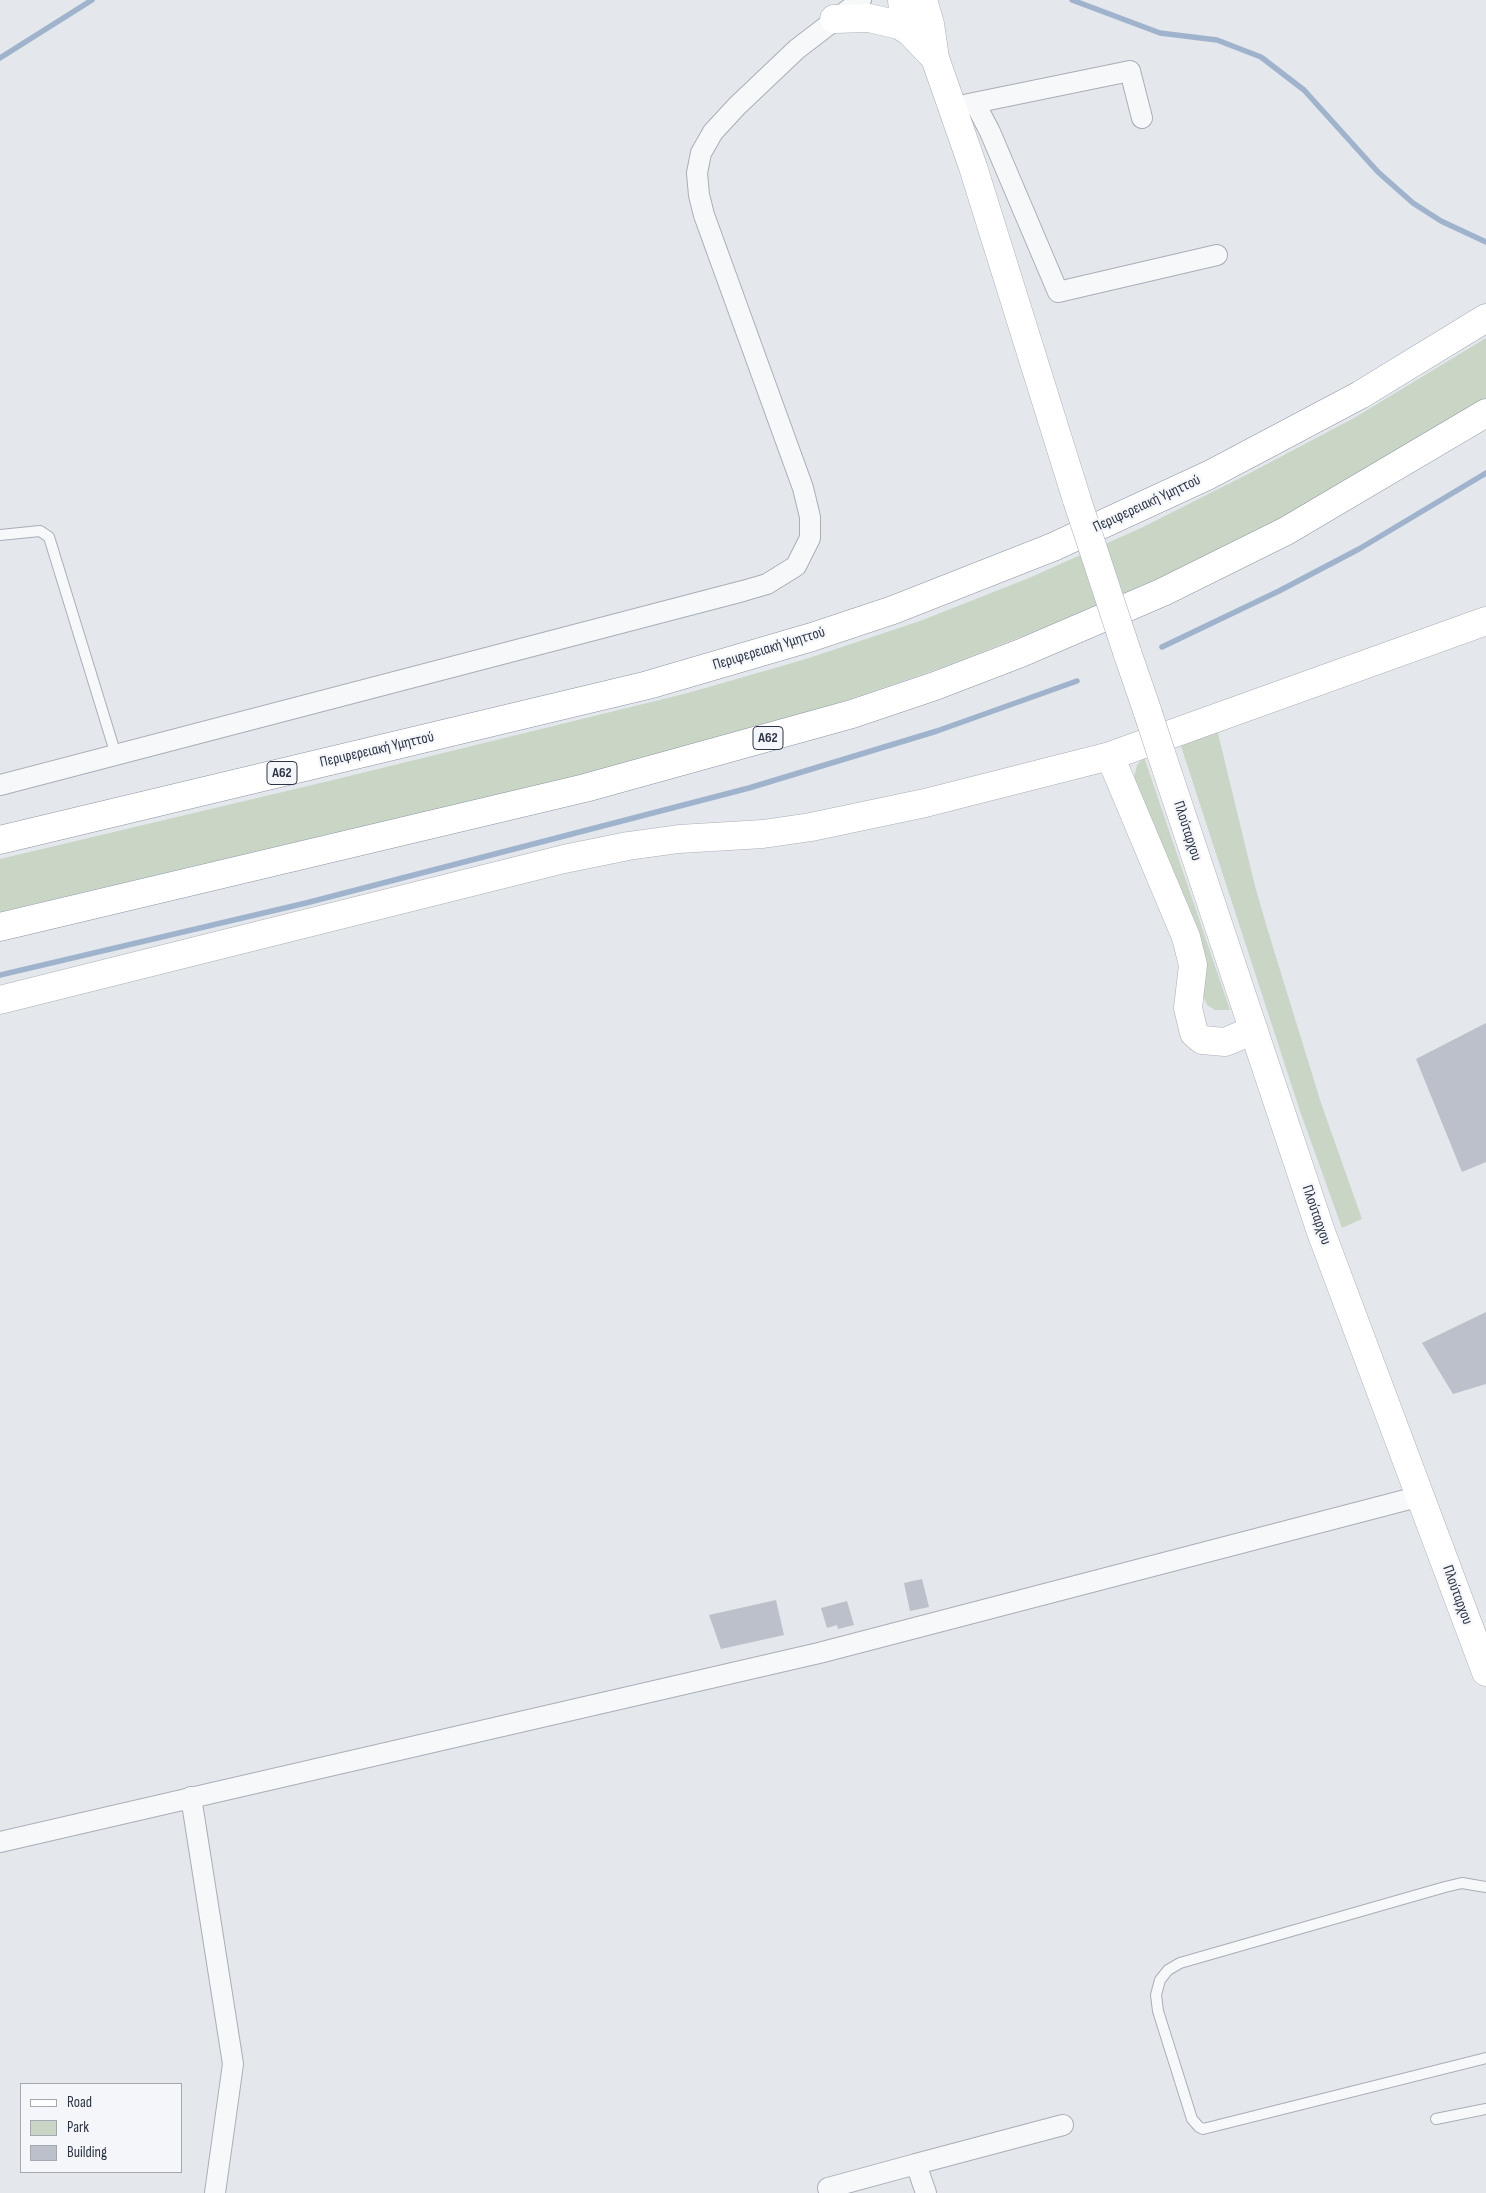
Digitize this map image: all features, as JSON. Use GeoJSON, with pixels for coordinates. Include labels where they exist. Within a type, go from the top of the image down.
{"type":"FeatureCollection","features":[{"type":"Feature","properties":{"kind":"main road","name":"Πλούταρχου"},"geometry":{"type":"LineString","coordinates":[[902,0],[904,20],[925,14],[935,58],[964,105],[1077,500],[1126,652],[1321,1232],[1486,1672]]}},
{"type":"Feature","properties":{"kind":"main road"},"geometry":{"type":"LineString","coordinates":[[834,19],[869,18],[900,25],[925,14]]}},
{"type":"Feature","properties":{"kind":"main road","name":"Περιφερειακή Υμηττού"},"geometry":{"type":"LineString","coordinates":[[0,840],[648,685],[785,645],[894,610],[1053,547],[1209,475],[1360,395],[1486,318]]}},
{"type":"Feature","properties":{"kind":"main road","name":"Α62"},"geometry":{"type":"LineString","coordinates":[[0,927],[585,788],[852,714],[935,686],[1021,653],[1163,592],[1286,531],[1486,413]]}},
{"type":"Feature","properties":{"kind":"main road"},"geometry":{"type":"LineString","coordinates":[[0,1000],[564,859],[628,846],[679,839],[763,834],[811,827],[925,803],[1110,756],[1486,621]]}},
{"type":"Feature","properties":{"kind":"main road"},"geometry":{"type":"LineString","coordinates":[[1110,756],[1186,937],[1193,965],[1188,1008],[1194,1033],[1202,1040],[1225,1042],[1254,1030]]}},
{"type":"Feature","properties":{"kind":"street"},"geometry":{"type":"LineString","coordinates":[[0,785],[743,591],[767,584],[796,566],[810,538],[810,517],[804,488],[704,215],[699,195],[697,173],[701,153],[713,132],[737,106],[797,49],[861,0]]}},
{"type":"Feature","properties":{"kind":"street"},"geometry":{"type":"LineString","coordinates":[[964,105],[1130,71],[1142,118]]}},
{"type":"Feature","properties":{"kind":"street"},"geometry":{"type":"LineString","coordinates":[[964,105],[990,132],[1058,292],[1217,255]]}},
{"type":"Feature","properties":{"kind":"street"},"geometry":{"type":"LineString","coordinates":[[0,1842],[819,1653],[1421,1496]]}},
{"type":"Feature","properties":{"kind":"street"},"geometry":{"type":"LineString","coordinates":[[191,1797],[233,2064],[215,2193]]}},
{"type":"Feature","properties":{"kind":"street"},"geometry":{"type":"LineString","coordinates":[[828,2188],[1063,2125]]}},
{"type":"Feature","properties":{"kind":"street"},"geometry":{"type":"LineString","coordinates":[[916,2164],[926,2193]]}},
{"type":"Feature","properties":{"kind":"lane"},"geometry":{"type":"LineString","coordinates":[[0,535],[40,531],[49,538],[116,755]]}},
{"type":"Feature","properties":{"kind":"lane"},"geometry":{"type":"LineString","coordinates":[[1486,1887],[1462,1883],[1445,1886],[1180,1963],[1168,1970],[1160,1980],[1156,1995],[1158,2011],[1192,2119],[1199,2127],[1204,2129],[1486,2058]]}},
{"type":"Feature","properties":{"kind":"lane"},"geometry":{"type":"LineString","coordinates":[[1436,2119],[1486,2109]]}},
{"type":"Feature","properties":{"kind":"green space"},"geometry":{"type":"Polygon","coordinates":[[[1486,338],[1486,401],[1276,521],[1166,575],[1049,626],[938,669],[821,709],[584,774],[0,912],[0,859],[688,693],[806,659],[920,621],[1029,578],[1141,528],[1354,418],[1486,338]]]}},
{"type":"Feature","properties":{"kind":"green space"},"geometry":{"type":"Polygon","coordinates":[[[1216,725],[1255,886],[1268,931],[1321,1103],[1362,1219],[1342,1228],[1300,1111],[1179,740],[1216,725]]]}},
{"type":"Feature","properties":{"kind":"green space"},"geometry":{"type":"Polygon","coordinates":[[[1144,757],[1230,1010],[1215,1010],[1207,1005],[1203,995],[1134,778],[1137,765],[1144,757]]]}},
{"type":"Feature","properties":{"kind":"building"},"geometry":{"type":"Polygon","coordinates":[[[1486,1023],[1486,1162],[1462,1172],[1416,1059],[1486,1023]]]}},
{"type":"Feature","properties":{"kind":"building"},"geometry":{"type":"Polygon","coordinates":[[[1486,1312],[1486,1384],[1453,1394],[1422,1343],[1486,1312]]]}},
{"type":"Feature","properties":{"kind":"building"},"geometry":{"type":"Polygon","coordinates":[[[922,1579],[929,1607],[910,1611],[904,1583],[922,1579]]]}},
{"type":"Feature","properties":{"kind":"building"},"geometry":{"type":"Polygon","coordinates":[[[776,1600],[784,1635],[721,1649],[709,1615],[776,1600]]]}},
{"type":"Feature","properties":{"kind":"building"},"geometry":{"type":"Polygon","coordinates":[[[847,1601],[854,1625],[838,1629],[837,1625],[827,1628],[821,1608],[847,1601]]]}},
{"type":"Feature","properties":{"kind":"waterway"},"geometry":{"type":"LineString","coordinates":[[0,58],[92,0]]}},
{"type":"Feature","properties":{"kind":"waterway"},"geometry":{"type":"LineString","coordinates":[[1072,0],[1160,33],[1217,40],[1261,57],[1304,90],[1378,172],[1413,203],[1441,221],[1486,242]]}},
{"type":"Feature","properties":{"kind":"waterway"},"geometry":{"type":"LineString","coordinates":[[1162,647],[1279,591],[1359,549],[1486,473]]}},
{"type":"Feature","properties":{"kind":"waterway"},"geometry":{"type":"LineString","coordinates":[[0,975],[306,903],[749,788],[937,731],[1077,681]]}}]}
